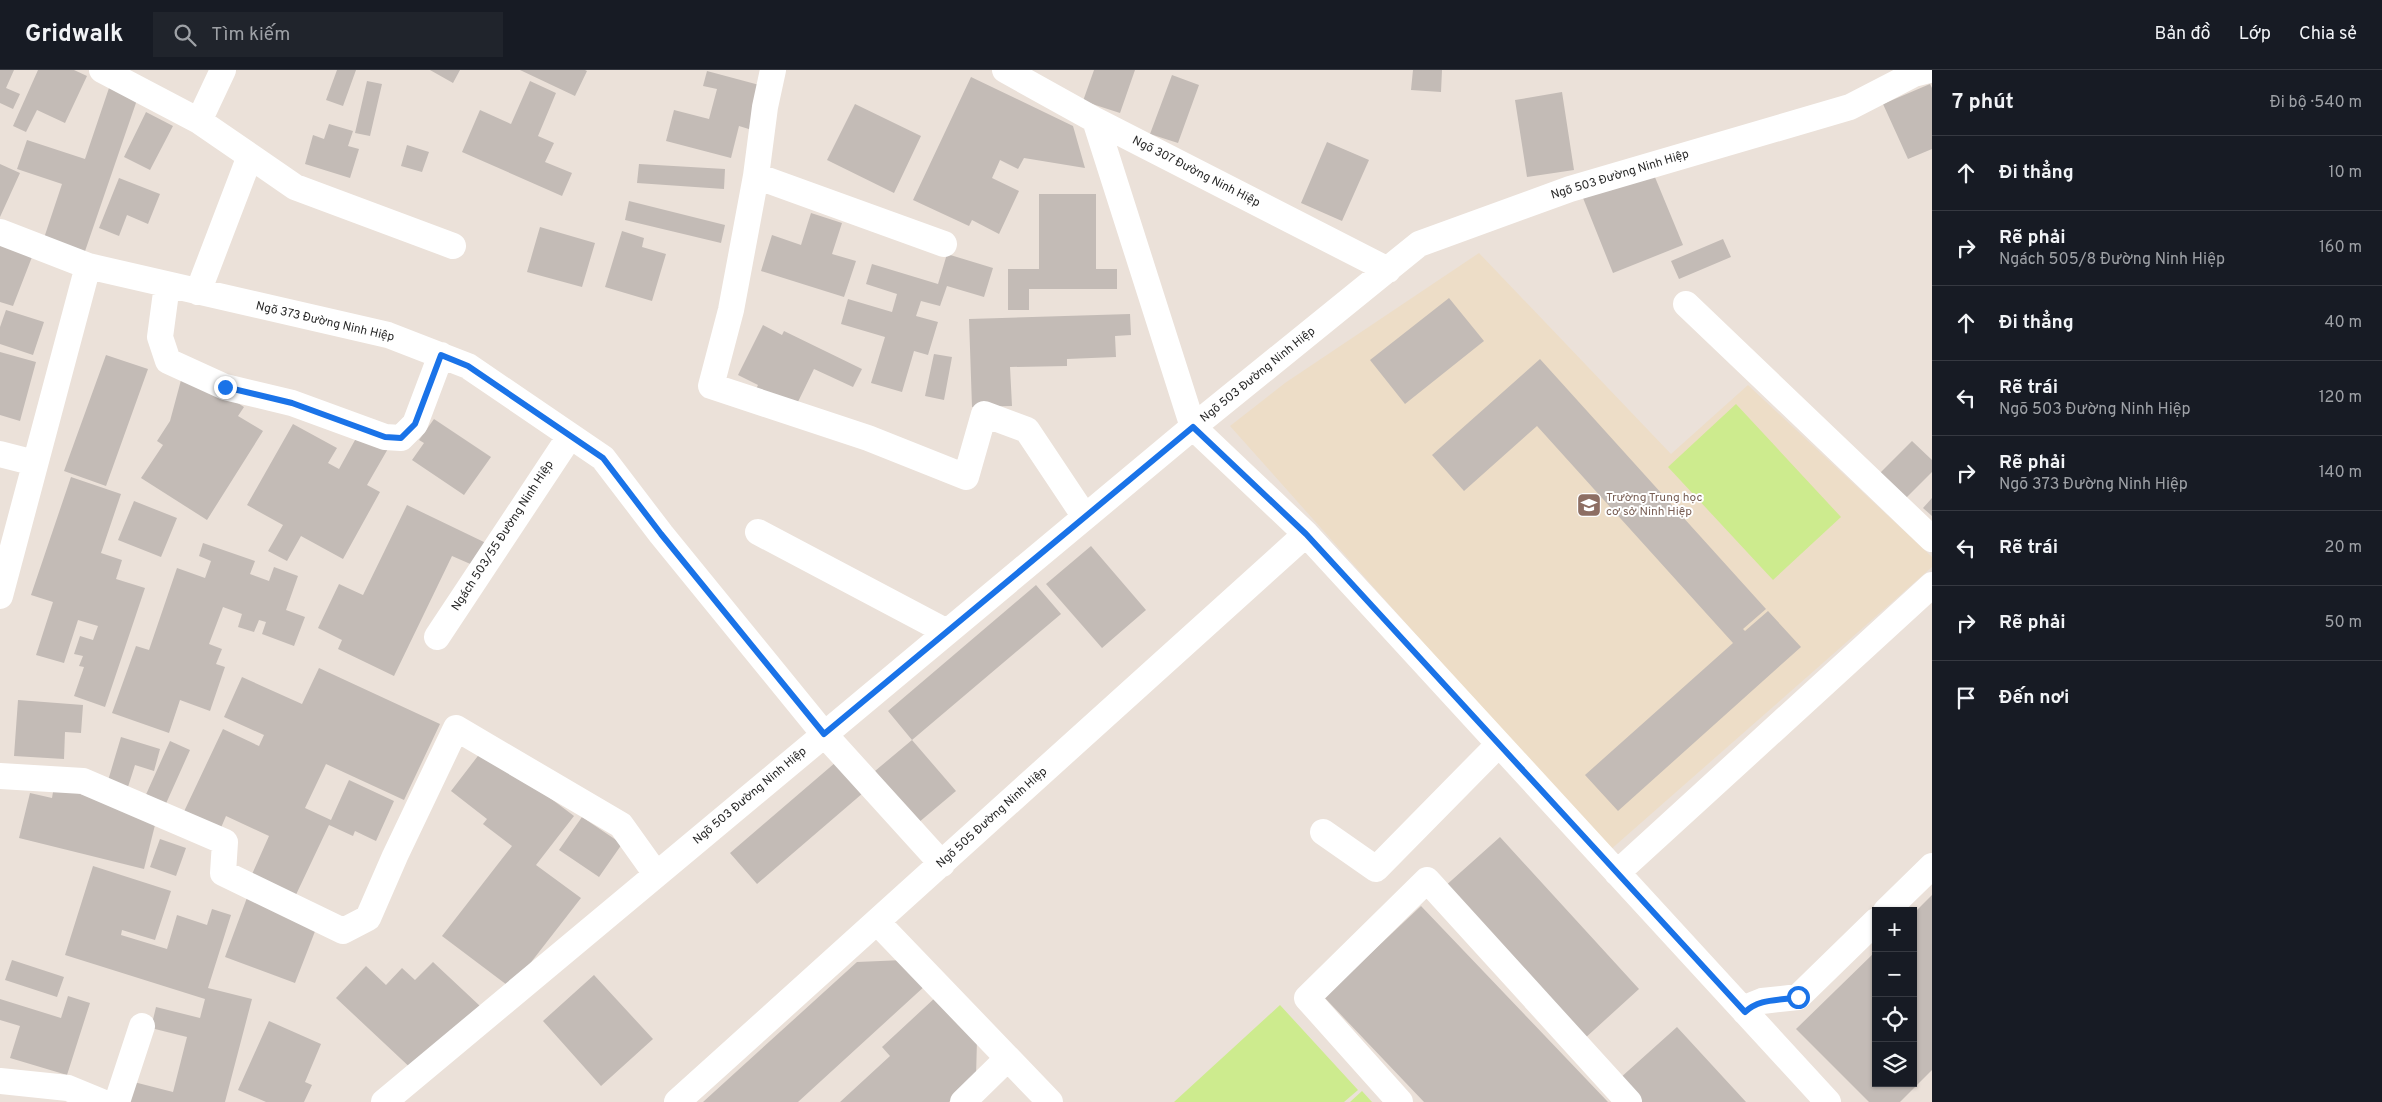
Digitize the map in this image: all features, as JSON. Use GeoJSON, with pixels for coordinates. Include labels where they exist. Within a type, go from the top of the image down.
{"type":"FeatureCollection","features":[{"type":"Feature","properties":{"kind":"street"},"geometry":{"type":"LineString","coordinates":[[102,70],[198,121],[295,187],[453,246]]}},
{"type":"Feature","properties":{"kind":"street"},"geometry":{"type":"LineString","coordinates":[[198,121],[223,70]]}},
{"type":"Feature","properties":{"kind":"street"},"geometry":{"type":"LineString","coordinates":[[773,70],[765,107],[756,176],[731,310],[711,386],[868,438],[966,477],[984,414],[1027,430],[1085,517]]}},
{"type":"Feature","properties":{"kind":"street","name":"Ngõ 307 Đường Ninh Hiệp"},"geometry":{"type":"LineString","coordinates":[[1005,70],[1095,120],[1388,270]]}},
{"type":"Feature","properties":{"kind":"street","name":"Ngõ 503 Đường Ninh Hiệp"},"geometry":{"type":"LineString","coordinates":[[384,1102],[1193,427],[1419,244],[1570,189],[1850,107],[1914,74],[1929,70]]}},
{"type":"Feature","properties":{"kind":"street"},"geometry":{"type":"LineString","coordinates":[[1095,120],[1193,427],[1306,534],[1828,1102]]}},
{"type":"Feature","properties":{"kind":"street"},"geometry":{"type":"LineString","coordinates":[[198,292],[250,156]]}},
{"type":"Feature","properties":{"kind":"street"},"geometry":{"type":"LineString","coordinates":[[756,176],[944,244]]}},
{"type":"Feature","properties":{"kind":"street","name":"Ngõ 373 Đường Ninh Hiệp"},"geometry":{"type":"LineString","coordinates":[[0,232],[88,266],[388,335],[468,366],[603,458],[661,534],[824,734],[942,864]]}},
{"type":"Feature","properties":{"kind":"street"},"geometry":{"type":"LineString","coordinates":[[0,596],[88,266]]}},
{"type":"Feature","properties":{"kind":"street"},"geometry":{"type":"LineString","coordinates":[[167,285],[160,337],[168,361],[225,387],[292,403],[385,437],[401,438],[415,424],[441,355]]}},
{"type":"Feature","properties":{"kind":"street"},"geometry":{"type":"LineString","coordinates":[[1686,304],[1932,539]]}},
{"type":"Feature","properties":{"kind":"street","name":"Ngách 503/55 Đường Ninh Hiệp"},"geometry":{"type":"LineString","coordinates":[[437,637],[570,436]]}},
{"type":"Feature","properties":{"kind":"street"},"geometry":{"type":"LineString","coordinates":[[0,454],[35,464]]}},
{"type":"Feature","properties":{"kind":"street"},"geometry":{"type":"LineString","coordinates":[[758,532],[947,632]]}},
{"type":"Feature","properties":{"kind":"street","name":"Ngõ 505 Đường Ninh Hiệp"},"geometry":{"type":"LineString","coordinates":[[677,1102],[1306,534]]}},
{"type":"Feature","properties":{"kind":"street"},"geometry":{"type":"LineString","coordinates":[[1618,873],[1932,585]]}},
{"type":"Feature","properties":{"kind":"street"},"geometry":{"type":"LineString","coordinates":[[0,776],[83,781],[225,842],[223,873],[343,931],[368,918],[395,856],[456,728],[621,825],[656,874]]}},
{"type":"Feature","properties":{"kind":"street"},"geometry":{"type":"LineString","coordinates":[[1324,832],[1376,869],[1499,744]]}},
{"type":"Feature","properties":{"kind":"street"},"geometry":{"type":"LineString","coordinates":[[1890,907],[1932,866]]}},
{"type":"Feature","properties":{"kind":"street"},"geometry":{"type":"LineString","coordinates":[[1400,1102],[1307,998],[1427,880],[1630,1102]]}},
{"type":"Feature","properties":{"kind":"street"},"geometry":{"type":"LineString","coordinates":[[877,922],[1050,1102]]}},
{"type":"Feature","properties":{"kind":"street"},"geometry":{"type":"LineString","coordinates":[[1745,1012],[1752,1005],[1762,1001],[1798,997],[1872,925]]}},
{"type":"Feature","properties":{"kind":"street"},"geometry":{"type":"LineString","coordinates":[[117,1102],[142,1026]]}},
{"type":"Feature","properties":{"kind":"street"},"geometry":{"type":"LineString","coordinates":[[962,1102],[1008,1058]]}},
{"type":"Feature","properties":{"kind":"street"},"geometry":{"type":"LineString","coordinates":[[0,1081],[68,1088],[102,1102]]}},
{"type":"Feature","properties":{"kind":"shaded area","name":"Trường Trung học cơ sở Ninh Hiệp"},"geometry":{"type":"Polygon","coordinates":[[[1479,253],[1671,454],[1748,385],[1932,557],[1932,567],[1609,851],[1230,426],[1285,383],[1479,253]]]}},
{"type":"Feature","properties":{"kind":"green space"},"geometry":{"type":"Polygon","coordinates":[[[1736,404],[1841,517],[1773,580],[1668,467],[1736,404]]]}},
{"type":"Feature","properties":{"kind":"green space"},"geometry":{"type":"Polygon","coordinates":[[[1280,1005],[1358,1090],[1344,1102],[1174,1102],[1280,1005]]]}},
{"type":"Feature","properties":{"kind":"green space"},"geometry":{"type":"Polygon","coordinates":[[[1362,1091],[1372,1102],[1350,1102],[1362,1091]]]}},
{"type":"Feature","properties":{"kind":"building"},"geometry":{"type":"Polygon","coordinates":[[[0,70],[14,70],[6,88],[20,94],[13,109],[0,103],[0,70]]]}},
{"type":"Feature","properties":{"kind":"building"},"geometry":{"type":"Polygon","coordinates":[[[38,70],[74,70],[87,76],[65,123],[37,110],[26,132],[13,126],[38,70]]]}},
{"type":"Feature","properties":{"kind":"building"},"geometry":{"type":"Polygon","coordinates":[[[337,70],[356,70],[343,106],[326,100],[337,70]]]}},
{"type":"Feature","properties":{"kind":"building"},"geometry":{"type":"Polygon","coordinates":[[[430,70],[460,70],[453,83],[430,70]]]}},
{"type":"Feature","properties":{"kind":"building"},"geometry":{"type":"Polygon","coordinates":[[[520,70],[585,70],[587,71],[575,96],[520,70]]]}},
{"type":"Feature","properties":{"kind":"building"},"geometry":{"type":"Polygon","coordinates":[[[1094,70],[1135,70],[1120,113],[1083,101],[1094,70]]]}},
{"type":"Feature","properties":{"kind":"building"},"geometry":{"type":"Polygon","coordinates":[[[1413,70],[1442,70],[1441,92],[1411,90],[1413,70]]]}},
{"type":"Feature","properties":{"kind":"building"},"geometry":{"type":"Polygon","coordinates":[[[707,71],[767,87],[752,130],[739,126],[731,158],[666,141],[674,110],[709,119],[717,89],[703,86],[707,71]]]}},
{"type":"Feature","properties":{"kind":"building"},"geometry":{"type":"Polygon","coordinates":[[[1172,75],[1199,85],[1178,143],[1150,134],[1172,75]]]}},
{"type":"Feature","properties":{"kind":"building"},"geometry":{"type":"Polygon","coordinates":[[[971,77],[1073,126],[1085,168],[1024,158],[1018,169],[1000,160],[992,178],[1019,191],[999,234],[972,220],[969,226],[913,200],[971,77]]]}},
{"type":"Feature","properties":{"kind":"building"},"geometry":{"type":"Polygon","coordinates":[[[367,81],[382,84],[370,136],[355,133],[367,81]]]}},
{"type":"Feature","properties":{"kind":"building"},"geometry":{"type":"Polygon","coordinates":[[[530,81],[556,93],[538,136],[554,143],[545,162],[572,173],[562,196],[462,152],[480,110],[511,124],[530,81]]]}},
{"type":"Feature","properties":{"kind":"building"},"geometry":{"type":"Polygon","coordinates":[[[1930,84],[1932,88],[1932,149],[1908,159],[1883,104],[1930,84]]]}},
{"type":"Feature","properties":{"kind":"building"},"geometry":{"type":"Polygon","coordinates":[[[109,88],[138,97],[83,257],[42,244],[62,184],[17,169],[27,140],[85,159],[109,88]]]}},
{"type":"Feature","properties":{"kind":"building"},"geometry":{"type":"Polygon","coordinates":[[[1562,92],[1574,170],[1527,177],[1515,100],[1562,92]]]}},
{"type":"Feature","properties":{"kind":"building"},"geometry":{"type":"Polygon","coordinates":[[[855,104],[921,136],[894,193],[827,160],[855,104]]]}},
{"type":"Feature","properties":{"kind":"building"},"geometry":{"type":"Polygon","coordinates":[[[146,112],[173,126],[150,170],[124,157],[146,112]]]}},
{"type":"Feature","properties":{"kind":"building"},"geometry":{"type":"Polygon","coordinates":[[[329,124],[353,131],[348,146],[359,149],[350,178],[305,164],[313,135],[324,139],[329,124]]]}},
{"type":"Feature","properties":{"kind":"building"},"geometry":{"type":"Polygon","coordinates":[[[1327,142],[1369,160],[1342,221],[1301,203],[1327,142]]]}},
{"type":"Feature","properties":{"kind":"building"},"geometry":{"type":"Polygon","coordinates":[[[407,145],[429,152],[422,172],[401,166],[407,145]]]}},
{"type":"Feature","properties":{"kind":"building"},"geometry":{"type":"Polygon","coordinates":[[[0,164],[20,173],[0,217],[0,164]]]}},
{"type":"Feature","properties":{"kind":"building"},"geometry":{"type":"Polygon","coordinates":[[[639,164],[725,169],[724,189],[637,183],[639,164]]]}},
{"type":"Feature","properties":{"kind":"building"},"geometry":{"type":"Polygon","coordinates":[[[1652,170],[1683,245],[1613,273],[1583,198],[1652,170]]]}},
{"type":"Feature","properties":{"kind":"building"},"geometry":{"type":"Polygon","coordinates":[[[119,178],[160,194],[148,224],[127,215],[119,236],[99,228],[119,178]]]}},
{"type":"Feature","properties":{"kind":"building"},"geometry":{"type":"Polygon","coordinates":[[[1039,194],[1096,194],[1096,269],[1117,269],[1117,289],[1029,289],[1029,310],[1008,310],[1008,269],[1039,269],[1039,194]]]}},
{"type":"Feature","properties":{"kind":"building"},"geometry":{"type":"Polygon","coordinates":[[[629,201],[725,225],[721,243],[625,220],[629,201]]]}},
{"type":"Feature","properties":{"kind":"building"},"geometry":{"type":"Polygon","coordinates":[[[811,213],[842,223],[832,254],[856,261],[844,297],[761,271],[772,235],[801,245],[811,213]]]}},
{"type":"Feature","properties":{"kind":"building"},"geometry":{"type":"Polygon","coordinates":[[[540,227],[595,243],[582,287],[527,272],[540,227]]]}},
{"type":"Feature","properties":{"kind":"building"},"geometry":{"type":"Polygon","coordinates":[[[622,231],[644,238],[642,247],[666,254],[652,301],[605,287],[622,231]]]}},
{"type":"Feature","properties":{"kind":"building"},"geometry":{"type":"Polygon","coordinates":[[[1723,239],[1731,257],[1679,279],[1671,261],[1723,239]]]}},
{"type":"Feature","properties":{"kind":"building"},"geometry":{"type":"Polygon","coordinates":[[[0,245],[32,257],[13,306],[0,302],[0,245]]]}},
{"type":"Feature","properties":{"kind":"building"},"geometry":{"type":"Polygon","coordinates":[[[947,254],[993,268],[984,297],[947,286],[940,306],[921,301],[916,316],[938,322],[928,355],[914,351],[902,392],[871,383],[885,337],[841,324],[848,299],[892,312],[897,294],[866,284],[872,264],[938,284],[947,254]]]}},
{"type":"Feature","properties":{"kind":"building"},"geometry":{"type":"Polygon","coordinates":[[[1449,298],[1484,341],[1405,404],[1370,360],[1449,298]]]}},
{"type":"Feature","properties":{"kind":"building"},"geometry":{"type":"Polygon","coordinates":[[[6,310],[44,322],[33,355],[0,344],[0,327],[6,310]]]}},
{"type":"Feature","properties":{"kind":"building"},"geometry":{"type":"Polygon","coordinates":[[[1130,314],[1131,335],[1115,336],[1116,357],[1067,359],[1067,366],[1010,367],[1012,406],[972,407],[969,319],[1130,314]]]}},
{"type":"Feature","properties":{"kind":"building"},"geometry":{"type":"Polygon","coordinates":[[[763,325],[782,335],[784,331],[862,369],[853,387],[814,369],[794,410],[755,391],[758,385],[738,375],[763,325]]]}},
{"type":"Feature","properties":{"kind":"building"},"geometry":{"type":"Polygon","coordinates":[[[0,352],[36,362],[20,421],[0,415],[0,352]]]}},
{"type":"Feature","properties":{"kind":"building"},"geometry":{"type":"Polygon","coordinates":[[[934,354],[952,357],[944,400],[925,396],[934,354]]]}},
{"type":"Feature","properties":{"kind":"building"},"geometry":{"type":"Polygon","coordinates":[[[106,355],[148,369],[106,486],[64,471],[106,355]]]}},
{"type":"Feature","properties":{"kind":"building"},"geometry":{"type":"Polygon","coordinates":[[[1540,359],[1766,609],[1743,629],[1745,631],[1768,611],[1801,647],[1618,811],[1585,775],[1733,643],[1537,426],[1464,491],[1432,455],[1540,359]]]}},
{"type":"Feature","properties":{"kind":"building"},"geometry":{"type":"Polygon","coordinates":[[[184,369],[244,407],[238,416],[263,431],[207,520],[141,478],[163,445],[157,441],[170,421],[184,369]]]}},
{"type":"Feature","properties":{"kind":"building"},"geometry":{"type":"Polygon","coordinates":[[[434,419],[491,457],[464,495],[412,460],[424,443],[419,440],[434,419]]]}},
{"type":"Feature","properties":{"kind":"building"},"geometry":{"type":"Polygon","coordinates":[[[293,424],[337,448],[328,463],[339,469],[360,431],[389,447],[367,485],[380,492],[343,559],[301,536],[287,561],[268,551],[283,525],[247,505],[293,424]]]}},
{"type":"Feature","properties":{"kind":"building"},"geometry":{"type":"Polygon","coordinates":[[[1912,441],[1932,460],[1932,472],[1903,501],[1877,476],[1912,441]]]}},
{"type":"Feature","properties":{"kind":"building"},"geometry":{"type":"Polygon","coordinates":[[[71,477],[121,494],[101,553],[122,560],[116,579],[145,588],[105,707],[74,696],[84,667],[79,666],[83,656],[74,654],[80,636],[93,640],[98,626],[78,620],[64,663],[36,655],[53,602],[31,595],[71,477]]]}},
{"type":"Feature","properties":{"kind":"building"},"geometry":{"type":"Polygon","coordinates":[[[1932,498],[1932,516],[1923,508],[1932,498]]]}},
{"type":"Feature","properties":{"kind":"building"},"geometry":{"type":"Polygon","coordinates":[[[134,501],[177,518],[161,557],[118,540],[134,501]]]}},
{"type":"Feature","properties":{"kind":"building"},"geometry":{"type":"Polygon","coordinates":[[[407,505],[486,543],[475,566],[452,556],[394,676],[338,649],[342,640],[318,628],[339,584],[363,595],[407,505]]]}},
{"type":"Feature","properties":{"kind":"building"},"geometry":{"type":"Polygon","coordinates":[[[203,543],[255,561],[250,574],[269,581],[274,567],[298,576],[286,610],[305,617],[294,646],[262,634],[266,622],[259,620],[254,632],[238,627],[242,614],[223,607],[209,644],[222,649],[216,664],[225,667],[210,711],[180,700],[169,733],[112,713],[136,646],[149,650],[177,568],[205,578],[211,561],[199,556],[203,543]]]}},
{"type":"Feature","properties":{"kind":"building"},"geometry":{"type":"Polygon","coordinates":[[[1091,546],[1146,610],[1102,648],[1046,584],[1091,546]]]}},
{"type":"Feature","properties":{"kind":"building"},"geometry":{"type":"Polygon","coordinates":[[[1036,585],[1061,614],[912,740],[888,711],[1036,585]]]}},
{"type":"Feature","properties":{"kind":"building"},"geometry":{"type":"Polygon","coordinates":[[[319,668],[440,724],[404,800],[326,764],[305,808],[331,820],[349,780],[394,801],[376,841],[355,831],[353,836],[329,825],[293,901],[249,881],[269,836],[226,816],[217,837],[180,820],[223,729],[259,746],[264,735],[224,717],[242,677],[302,704],[319,668]]]}},
{"type":"Feature","properties":{"kind":"building"},"geometry":{"type":"Polygon","coordinates":[[[18,700],[83,705],[81,733],[65,732],[64,759],[14,756],[18,700]]]}},
{"type":"Feature","properties":{"kind":"building"},"geometry":{"type":"Polygon","coordinates":[[[121,737],[160,749],[154,771],[135,765],[127,790],[107,784],[121,737]]]}},
{"type":"Feature","properties":{"kind":"building"},"geometry":{"type":"Polygon","coordinates":[[[912,740],[956,791],[918,823],[875,771],[912,740]]]}},
{"type":"Feature","properties":{"kind":"building"},"geometry":{"type":"Polygon","coordinates":[[[170,741],[190,750],[164,808],[144,799],[170,741]]]}},
{"type":"Feature","properties":{"kind":"building"},"geometry":{"type":"Polygon","coordinates":[[[484,748],[574,816],[536,865],[581,898],[511,988],[442,936],[512,846],[483,824],[487,819],[451,791],[484,748]]]}},
{"type":"Feature","properties":{"kind":"building"},"geometry":{"type":"Polygon","coordinates":[[[836,762],[863,793],[757,884],[730,853],[836,762]]]}},
{"type":"Feature","properties":{"kind":"building"},"geometry":{"type":"Polygon","coordinates":[[[54,786],[157,817],[144,869],[19,838],[30,793],[52,798],[54,786]]]}},
{"type":"Feature","properties":{"kind":"building"},"geometry":{"type":"Polygon","coordinates":[[[582,817],[622,844],[599,877],[559,850],[582,817]]]}},
{"type":"Feature","properties":{"kind":"building"},"geometry":{"type":"Polygon","coordinates":[[[1500,837],[1639,989],[1583,1040],[1443,888],[1500,837]]]}},
{"type":"Feature","properties":{"kind":"building"},"geometry":{"type":"Polygon","coordinates":[[[160,839],[186,848],[176,876],[150,867],[160,839]]]}},
{"type":"Feature","properties":{"kind":"building"},"geometry":{"type":"Polygon","coordinates":[[[93,866],[171,891],[155,940],[122,930],[121,935],[167,949],[177,915],[207,925],[212,909],[231,915],[208,988],[252,999],[225,1102],[120,1102],[126,1080],[173,1092],[187,1037],[151,1028],[156,1007],[200,1018],[205,999],[65,955],[93,866]]]}},
{"type":"Feature","properties":{"kind":"building"},"geometry":{"type":"Polygon","coordinates":[[[248,895],[319,921],[295,983],[225,957],[248,895]]]}},
{"type":"Feature","properties":{"kind":"building"},"geometry":{"type":"Polygon","coordinates":[[[1932,895],[1932,1070],[1917,1085],[1917,952],[1917,910],[1932,895]]]}},
{"type":"Feature","properties":{"kind":"building"},"geometry":{"type":"Polygon","coordinates":[[[1421,906],[1608,1102],[1424,1102],[1324,997],[1421,906]]]}},
{"type":"Feature","properties":{"kind":"building"},"geometry":{"type":"Polygon","coordinates":[[[1872,955],[1872,1087],[1915,1087],[1900,1102],[1869,1102],[1796,1029],[1872,955]]]}},
{"type":"Feature","properties":{"kind":"building"},"geometry":{"type":"Polygon","coordinates":[[[12,960],[64,977],[57,997],[5,980],[12,960]]]}},
{"type":"Feature","properties":{"kind":"building"},"geometry":{"type":"Polygon","coordinates":[[[904,960],[926,985],[798,1102],[703,1102],[857,962],[904,960]]]}},
{"type":"Feature","properties":{"kind":"building"},"geometry":{"type":"Polygon","coordinates":[[[433,962],[480,1006],[416,1073],[336,998],[366,966],[386,985],[402,968],[415,980],[433,962]]]}},
{"type":"Feature","properties":{"kind":"building"},"geometry":{"type":"Polygon","coordinates":[[[594,975],[653,1039],[601,1086],[543,1021],[594,975]]]}},
{"type":"Feature","properties":{"kind":"building"},"geometry":{"type":"Polygon","coordinates":[[[68,996],[90,1003],[67,1075],[10,1058],[20,1026],[0,1020],[0,999],[61,1018],[68,996]]]}},
{"type":"Feature","properties":{"kind":"building"},"geometry":{"type":"Polygon","coordinates":[[[937,996],[977,1039],[976,1078],[949,1102],[840,1102],[890,1056],[882,1047],[937,996]]]}},
{"type":"Feature","properties":{"kind":"building"},"geometry":{"type":"Polygon","coordinates":[[[269,1021],[321,1044],[305,1082],[312,1085],[304,1102],[266,1102],[238,1090],[269,1021]]]}},
{"type":"Feature","properties":{"kind":"building"},"geometry":{"type":"Polygon","coordinates":[[[1677,1027],[1746,1102],[1640,1102],[1619,1079],[1677,1027]]]}},
{"type":"Feature","properties":{"kind":"place","name":"Trường Trung học cơ sở Ninh Hiệp"},"geometry":{"type":"Point","coordinates":[1589,505]}},
{"type":"Feature","properties":{"kind":"route"},"geometry":{"type":"LineString","coordinates":[[225,387],[292,403],[385,437],[401,438],[415,424],[441,355],[468,366],[603,458],[661,534],[824,734],[1193,427],[1306,534],[1745,1012],[1752,1005],[1762,1001],[1786,1000],[1798,997]]}}]}
